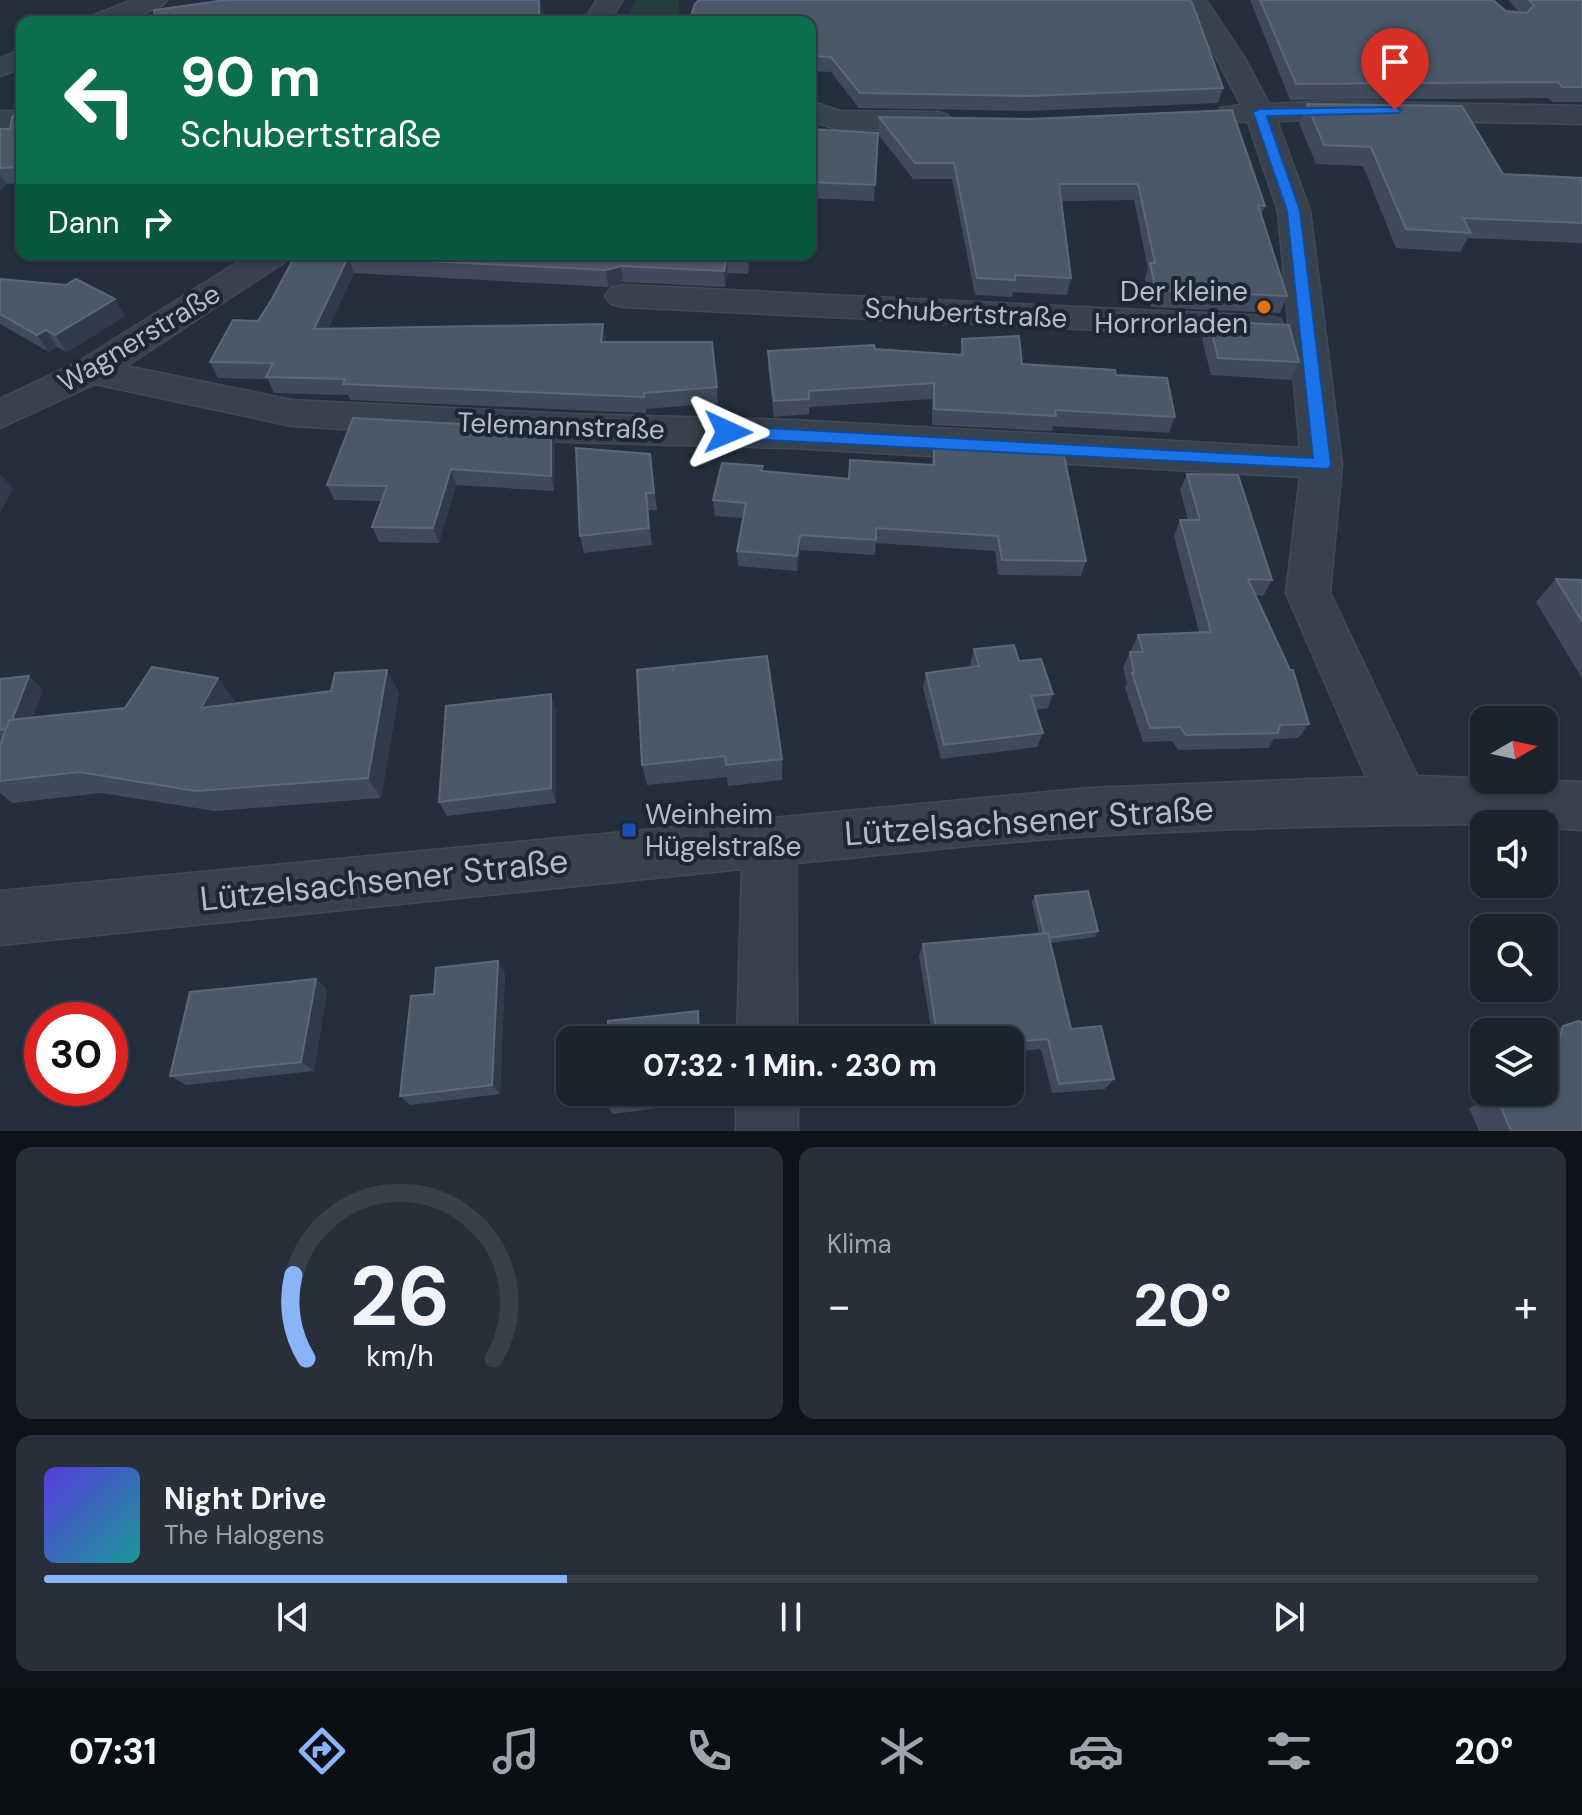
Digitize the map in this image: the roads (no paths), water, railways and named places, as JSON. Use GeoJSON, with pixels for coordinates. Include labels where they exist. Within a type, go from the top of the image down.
{"type":"FeatureCollection","features":[{"type":"Feature","properties":{"kind":"street"},"geometry":{"type":"LineString","coordinates":[[115,16],[154,0]]}},
{"type":"Feature","properties":{"kind":"street"},"geometry":{"type":"LineString","coordinates":[[1193,0],[1230,57],[1259,112],[1294,211],[1322,464],[1308,593],[1402,799]]}},
{"type":"Feature","properties":{"kind":"street"},"geometry":{"type":"LineString","coordinates":[[1197,115],[1332,110],[1582,115]]}},
{"type":"Feature","properties":{"kind":"street"},"geometry":{"type":"LineString","coordinates":[[816,112],[836,120],[963,122]]}},
{"type":"Feature","properties":{"kind":"street","name":"Wagnerstraße"},"geometry":{"type":"LineString","coordinates":[[0,415],[91,371],[265,260]]}},
{"type":"Feature","properties":{"kind":"street","name":"Schubertstraße"},"geometry":{"type":"LineString","coordinates":[[623,296],[1309,329]]}},
{"type":"Feature","properties":{"kind":"street","name":"Telemannstraße"},"geometry":{"type":"LineString","coordinates":[[91,371],[292,413],[569,428],[792,434],[1322,464]]}},
{"type":"Feature","properties":{"kind":"street","name":"Lützelsachsener Straße"},"geometry":{"type":"LineString","coordinates":[[0,918],[1090,812],[1402,799],[1582,806]]}},
{"type":"Feature","properties":{"kind":"street"},"geometry":{"type":"LineString","coordinates":[[767,1026],[769,841]]}},
{"type":"Feature","properties":{"kind":"street"},"geometry":{"type":"LineString","coordinates":[[767,1106],[767,1131]]}},
{"type":"Feature","properties":{"kind":"place","name":"Der kleine Horrorladen"},"geometry":{"type":"Point","coordinates":[1264,307]}},
{"type":"Feature","properties":{"kind":"place","name":"Weinheim Hügelstraße"},"geometry":{"type":"Point","coordinates":[629,830]}}]}
